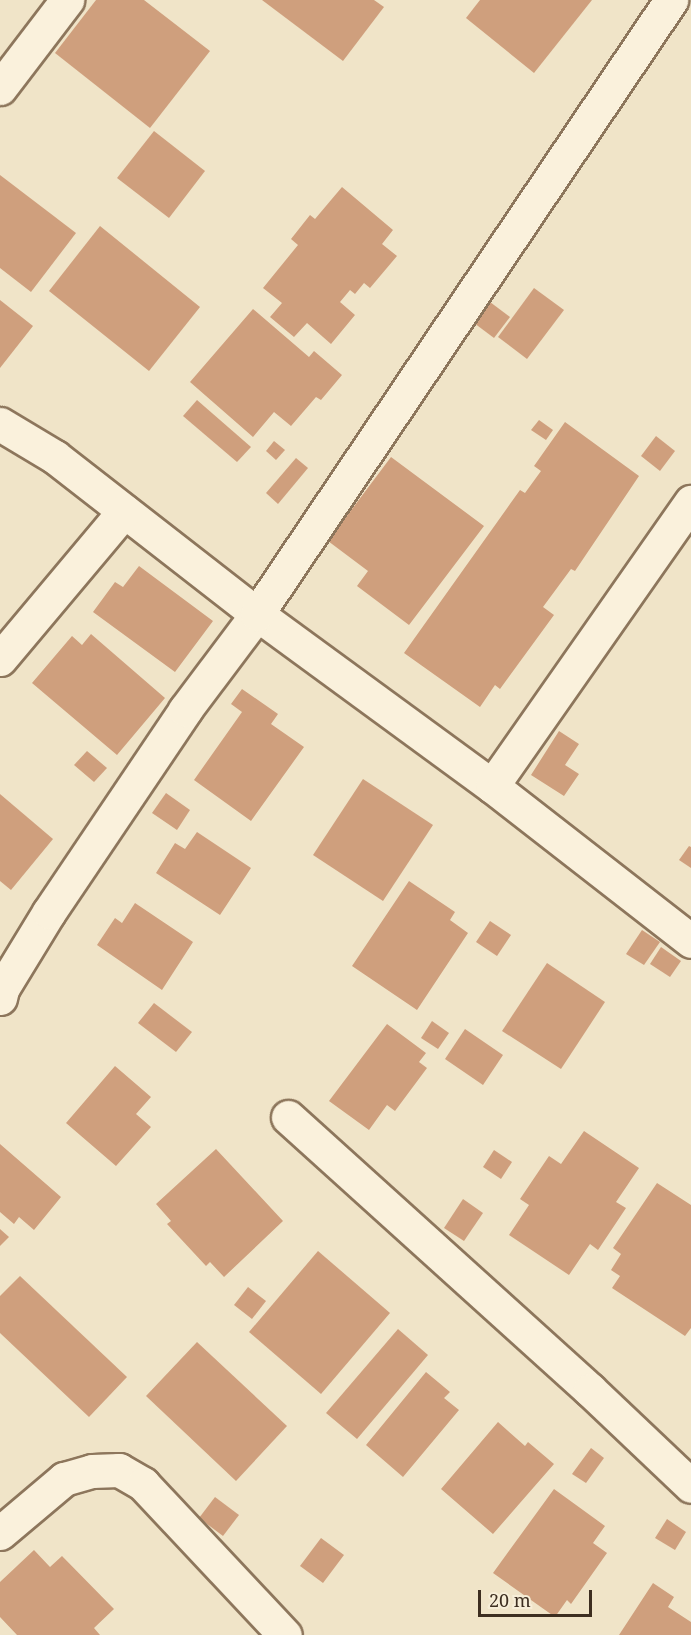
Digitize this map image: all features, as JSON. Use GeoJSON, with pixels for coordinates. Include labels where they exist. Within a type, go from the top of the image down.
{"type":"FeatureCollection","features":[{"type":"Feature","properties":{"kind":"street"},"geometry":{"type":"LineString","coordinates":[[0,88],[67,0]]}},
{"type":"Feature","properties":{"kind":"street"},"geometry":{"type":"LineString","coordinates":[[0,998],[2,989],[49,912],[185,710],[256,614],[671,0]]}},
{"type":"Feature","properties":{"kind":"street"},"geometry":{"type":"LineString","coordinates":[[0,424],[55,457],[256,614],[492,786],[691,941]]}},
{"type":"Feature","properties":{"kind":"street"},"geometry":{"type":"LineString","coordinates":[[492,786],[691,502]]}},
{"type":"Feature","properties":{"kind":"street"},"geometry":{"type":"LineString","coordinates":[[0,659],[124,511]]}},
{"type":"Feature","properties":{"kind":"street"},"geometry":{"type":"LineString","coordinates":[[288,1117],[590,1390],[691,1486]]}},
{"type":"Feature","properties":{"kind":"street"},"geometry":{"type":"LineString","coordinates":[[0,1533],[64,1479],[92,1471],[119,1470],[142,1484],[285,1635]]}},
{"type":"Feature","properties":{"kind":"building"},"geometry":{"type":"Polygon","coordinates":[[[96,0],[144,0],[210,51],[150,128],[55,53],[96,0]]]}},
{"type":"Feature","properties":{"kind":"building"},"geometry":{"type":"Polygon","coordinates":[[[262,0],[374,0],[384,7],[343,61],[262,0]]]}},
{"type":"Feature","properties":{"kind":"building"},"geometry":{"type":"Polygon","coordinates":[[[480,0],[592,0],[534,73],[466,18],[480,0]]]}},
{"type":"Feature","properties":{"kind":"building"},"geometry":{"type":"Polygon","coordinates":[[[154,131],[205,171],[169,218],[117,178],[154,131]]]}},
{"type":"Feature","properties":{"kind":"building"},"geometry":{"type":"Polygon","coordinates":[[[0,175],[76,233],[31,292],[0,268],[0,175]]]}},
{"type":"Feature","properties":{"kind":"building"},"geometry":{"type":"Polygon","coordinates":[[[342,187],[393,230],[382,244],[397,256],[370,288],[364,283],[355,294],[350,290],[340,302],[355,315],[331,344],[307,323],[294,337],[270,317],[282,303],[263,288],[298,245],[291,239],[310,215],[315,219],[342,187]]]}},
{"type":"Feature","properties":{"kind":"building"},"geometry":{"type":"Polygon","coordinates":[[[100,226],[200,307],[149,371],[49,291],[100,226]]]}},
{"type":"Feature","properties":{"kind":"building"},"geometry":{"type":"Polygon","coordinates":[[[534,288],[564,310],[527,359],[498,337],[534,288]]]}},
{"type":"Feature","properties":{"kind":"building"},"geometry":{"type":"Polygon","coordinates":[[[486,299],[510,317],[494,338],[470,320],[486,299]]]}},
{"type":"Feature","properties":{"kind":"building"},"geometry":{"type":"Polygon","coordinates":[[[0,300],[33,326],[0,368],[0,300]]]}},
{"type":"Feature","properties":{"kind":"building"},"geometry":{"type":"Polygon","coordinates":[[[253,309],[309,357],[314,351],[342,375],[321,400],[316,397],[291,426],[274,412],[253,437],[190,382],[253,309]]]}},
{"type":"Feature","properties":{"kind":"building"},"geometry":{"type":"Polygon","coordinates":[[[197,400],[251,447],[237,462],[183,416],[197,400]]]}},
{"type":"Feature","properties":{"kind":"building"},"geometry":{"type":"Polygon","coordinates":[[[539,420],[553,430],[546,440],[531,430],[539,420]]]}},
{"type":"Feature","properties":{"kind":"building"},"geometry":{"type":"Polygon","coordinates":[[[565,422],[639,476],[575,571],[571,569],[543,607],[554,615],[500,689],[495,685],[480,707],[404,653],[520,490],[525,493],[541,471],[534,466],[565,422]]]}},
{"type":"Feature","properties":{"kind":"building"},"geometry":{"type":"Polygon","coordinates":[[[656,436],[675,451],[660,471],[641,456],[656,436]]]}},
{"type":"Feature","properties":{"kind":"building"},"geometry":{"type":"Polygon","coordinates":[[[274,441],[285,450],[276,460],[266,451],[274,441]]]}},
{"type":"Feature","properties":{"kind":"building"},"geometry":{"type":"Polygon","coordinates":[[[391,457],[484,526],[409,625],[357,586],[368,571],[328,541],[391,457]]]}},
{"type":"Feature","properties":{"kind":"building"},"geometry":{"type":"Polygon","coordinates":[[[296,458],[308,468],[278,504],[266,493],[296,458]]]}},
{"type":"Feature","properties":{"kind":"building"},"geometry":{"type":"Polygon","coordinates":[[[139,566],[213,621],[175,672],[93,612],[115,582],[123,587],[139,566]]]}},
{"type":"Feature","properties":{"kind":"building"},"geometry":{"type":"Polygon","coordinates":[[[91,634],[165,698],[117,755],[32,683],[72,636],[82,645],[91,634]]]}},
{"type":"Feature","properties":{"kind":"building"},"geometry":{"type":"Polygon","coordinates":[[[242,689],[278,714],[271,724],[304,747],[251,821],[194,780],[242,712],[231,704],[242,689]]]}},
{"type":"Feature","properties":{"kind":"building"},"geometry":{"type":"Polygon","coordinates":[[[559,731],[579,744],[565,765],[579,774],[564,796],[531,775],[559,731]]]}},
{"type":"Feature","properties":{"kind":"building"},"geometry":{"type":"Polygon","coordinates":[[[87,751],[107,768],[94,782],[74,765],[87,751]]]}},
{"type":"Feature","properties":{"kind":"building"},"geometry":{"type":"Polygon","coordinates":[[[363,779],[433,825],[383,901],[313,855],[363,779]]]}},
{"type":"Feature","properties":{"kind":"building"},"geometry":{"type":"Polygon","coordinates":[[[166,793],[190,810],[177,830],[152,813],[166,793]]]}},
{"type":"Feature","properties":{"kind":"building"},"geometry":{"type":"Polygon","coordinates":[[[0,794],[53,839],[11,890],[0,881],[0,794]]]}},
{"type":"Feature","properties":{"kind":"building"},"geometry":{"type":"Polygon","coordinates":[[[197,832],[251,868],[220,915],[156,873],[175,843],[185,849],[197,832]]]}},
{"type":"Feature","properties":{"kind":"building"},"geometry":{"type":"Polygon","coordinates":[[[689,846],[691,847],[691,868],[679,860],[689,846]]]}},
{"type":"Feature","properties":{"kind":"building"},"geometry":{"type":"Polygon","coordinates":[[[409,881],[455,912],[450,920],[468,933],[417,1010],[352,966],[409,881]]]}},
{"type":"Feature","properties":{"kind":"building"},"geometry":{"type":"Polygon","coordinates":[[[135,903],[193,942],[162,990],[97,945],[115,918],[122,923],[135,903]]]}},
{"type":"Feature","properties":{"kind":"building"},"geometry":{"type":"Polygon","coordinates":[[[490,921],[511,935],[497,956],[476,942],[490,921]]]}},
{"type":"Feature","properties":{"kind":"building"},"geometry":{"type":"Polygon","coordinates":[[[642,930],[660,942],[644,965],[626,954],[642,930]]]}},
{"type":"Feature","properties":{"kind":"building"},"geometry":{"type":"Polygon","coordinates":[[[661,947],[681,961],[670,977],[650,964],[661,947]]]}},
{"type":"Feature","properties":{"kind":"building"},"geometry":{"type":"Polygon","coordinates":[[[547,963],[605,1002],[561,1069],[502,1031],[547,963]]]}},
{"type":"Feature","properties":{"kind":"building"},"geometry":{"type":"Polygon","coordinates":[[[154,1003],[192,1032],[176,1052],[138,1023],[154,1003]]]}},
{"type":"Feature","properties":{"kind":"building"},"geometry":{"type":"Polygon","coordinates":[[[432,1021],[449,1033],[438,1049],[421,1038],[432,1021]]]}},
{"type":"Feature","properties":{"kind":"building"},"geometry":{"type":"Polygon","coordinates":[[[387,1024],[426,1053],[419,1062],[427,1068],[395,1111],[387,1105],[369,1130],[329,1101],[387,1024]]]}},
{"type":"Feature","properties":{"kind":"building"},"geometry":{"type":"Polygon","coordinates":[[[465,1029],[503,1055],[483,1085],[445,1059],[465,1029]]]}},
{"type":"Feature","properties":{"kind":"building"},"geometry":{"type":"Polygon","coordinates":[[[115,1066],[151,1097],[136,1114],[151,1127],[116,1166],[66,1123],[115,1066]]]}},
{"type":"Feature","properties":{"kind":"building"},"geometry":{"type":"Polygon","coordinates":[[[584,1131],[639,1168],[616,1202],[626,1208],[598,1250],[590,1244],[569,1275],[509,1235],[529,1205],[520,1199],[549,1156],[561,1164],[584,1131]]]}},
{"type":"Feature","properties":{"kind":"building"},"geometry":{"type":"Polygon","coordinates":[[[0,1144],[61,1197],[34,1230],[19,1217],[14,1224],[0,1212],[0,1144]]]}},
{"type":"Feature","properties":{"kind":"building"},"geometry":{"type":"Polygon","coordinates":[[[216,1149],[283,1221],[224,1277],[210,1262],[206,1266],[167,1224],[171,1221],[156,1204],[216,1149]]]}},
{"type":"Feature","properties":{"kind":"building"},"geometry":{"type":"Polygon","coordinates":[[[494,1150],[512,1162],[501,1179],[483,1167],[494,1150]]]}},
{"type":"Feature","properties":{"kind":"building"},"geometry":{"type":"Polygon","coordinates":[[[657,1183],[691,1205],[691,1328],[685,1336],[612,1288],[620,1276],[611,1270],[621,1254],[613,1248],[657,1183]]]}},
{"type":"Feature","properties":{"kind":"building"},"geometry":{"type":"Polygon","coordinates":[[[463,1199],[483,1213],[464,1241],[444,1228],[463,1199]]]}},
{"type":"Feature","properties":{"kind":"building"},"geometry":{"type":"Polygon","coordinates":[[[0,1229],[9,1237],[0,1246],[0,1229]]]}},
{"type":"Feature","properties":{"kind":"building"},"geometry":{"type":"Polygon","coordinates":[[[318,1251],[390,1313],[321,1394],[249,1332],[318,1251]]]}},
{"type":"Feature","properties":{"kind":"building"},"geometry":{"type":"Polygon","coordinates":[[[20,1276],[127,1377],[89,1417],[0,1333],[0,1296],[20,1276]]]}},
{"type":"Feature","properties":{"kind":"building"},"geometry":{"type":"Polygon","coordinates":[[[248,1287],[266,1301],[252,1319],[234,1305],[248,1287]]]}},
{"type":"Feature","properties":{"kind":"building"},"geometry":{"type":"Polygon","coordinates":[[[398,1329],[428,1355],[357,1439],[326,1413],[398,1329]]]}},
{"type":"Feature","properties":{"kind":"building"},"geometry":{"type":"Polygon","coordinates":[[[197,1342],[287,1426],[236,1481],[146,1396],[197,1342]]]}},
{"type":"Feature","properties":{"kind":"building"},"geometry":{"type":"Polygon","coordinates":[[[426,1372],[450,1392],[444,1398],[459,1410],[403,1477],[366,1445],[426,1372]]]}},
{"type":"Feature","properties":{"kind":"building"},"geometry":{"type":"Polygon","coordinates":[[[498,1422],[525,1446],[528,1442],[554,1464],[493,1534],[441,1489],[498,1422]]]}},
{"type":"Feature","properties":{"kind":"building"},"geometry":{"type":"Polygon","coordinates":[[[591,1448],[604,1458],[586,1483],[572,1474],[591,1448]]]}},
{"type":"Feature","properties":{"kind":"building"},"geometry":{"type":"Polygon","coordinates":[[[554,1489],[605,1526],[593,1543],[607,1553],[571,1604],[567,1600],[555,1617],[493,1573],[554,1489]]]}},
{"type":"Feature","properties":{"kind":"building"},"geometry":{"type":"Polygon","coordinates":[[[215,1497],[239,1515],[223,1536],[199,1518],[215,1497]]]}},
{"type":"Feature","properties":{"kind":"building"},"geometry":{"type":"Polygon","coordinates":[[[667,1519],[686,1532],[675,1550],[655,1538],[667,1519]]]}},
{"type":"Feature","properties":{"kind":"building"},"geometry":{"type":"Polygon","coordinates":[[[321,1538],[344,1555],[323,1583],[300,1566],[321,1538]]]}},
{"type":"Feature","properties":{"kind":"building"},"geometry":{"type":"Polygon","coordinates":[[[34,1550],[50,1567],[62,1556],[114,1609],[94,1628],[100,1635],[17,1635],[0,1617],[0,1582],[34,1550]]]}},
{"type":"Feature","properties":{"kind":"building"},"geometry":{"type":"Polygon","coordinates":[[[653,1583],[674,1597],[668,1607],[691,1622],[691,1635],[619,1635],[653,1583]]]}}]}
